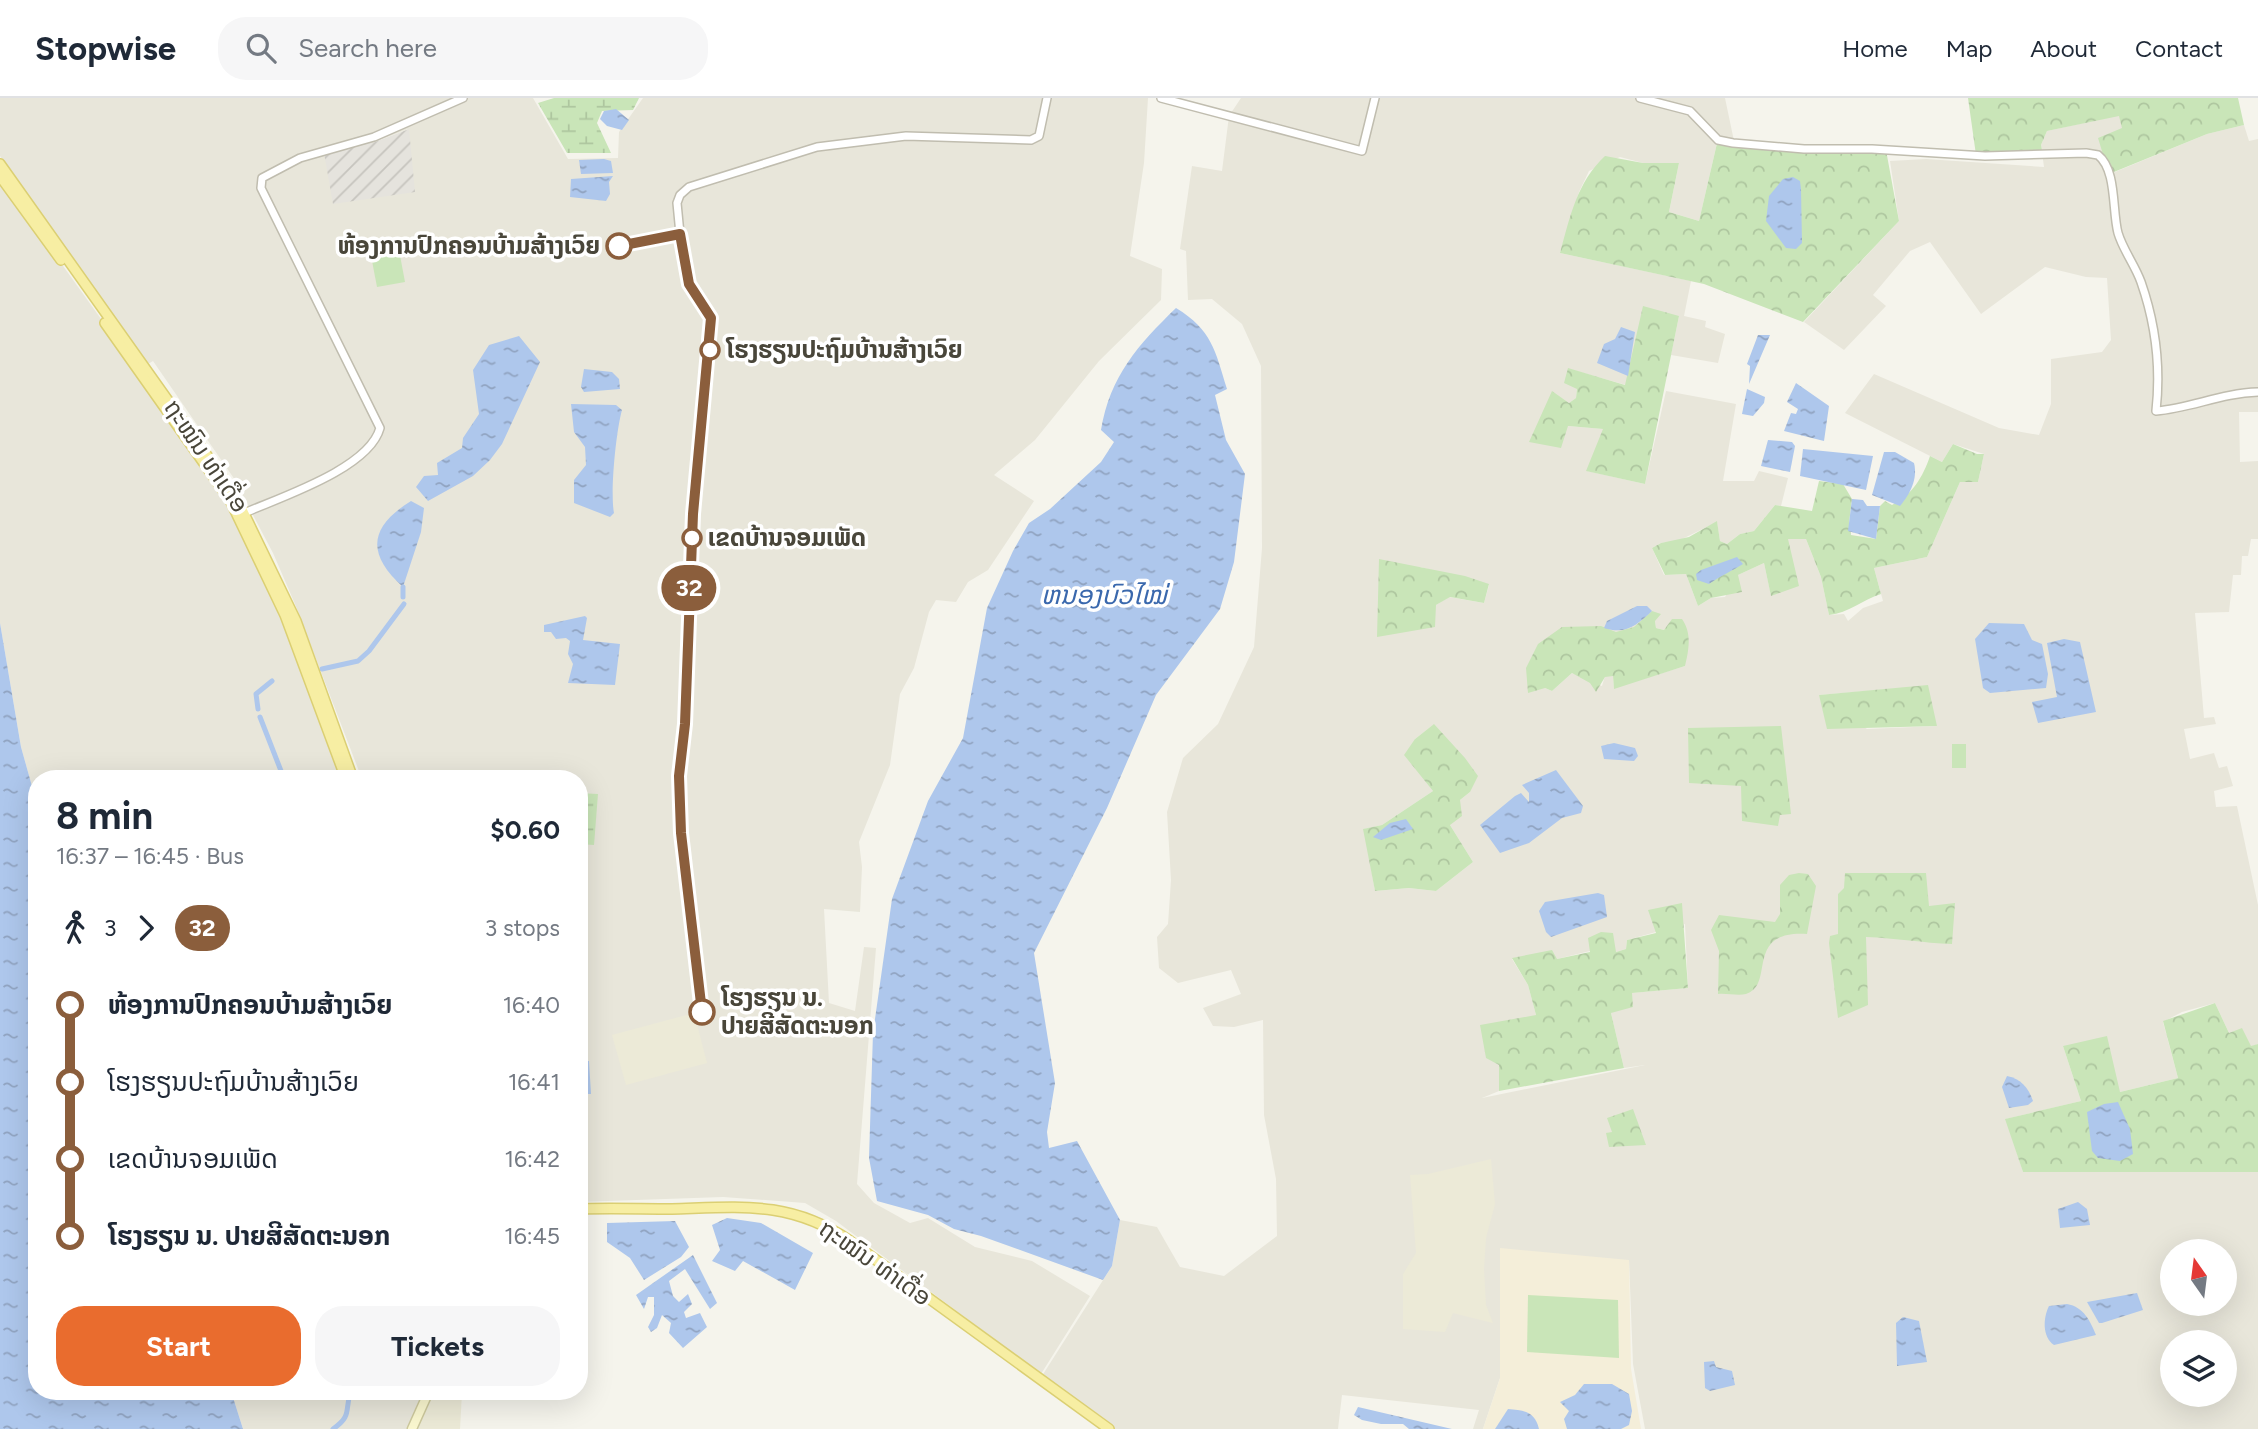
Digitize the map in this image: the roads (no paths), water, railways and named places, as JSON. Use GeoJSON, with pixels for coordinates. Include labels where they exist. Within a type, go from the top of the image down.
{"type":"FeatureCollection","features":[{"type":"Feature","properties":{"kind":"main road","name":"ຖະໝົນ ທ່າເດື່ອ"},"geometry":{"type":"LineString","coordinates":[[0,164],[186,423],[241,514],[296,621],[350,770]]}},
{"type":"Feature","properties":{"kind":"main road","name":"ຖະໝົນ ທ່າເດື່ອ"},"geometry":{"type":"LineString","coordinates":[[0,176],[241,514],[285,615],[343,770]]}},
{"type":"Feature","properties":{"kind":"main road","name":"ຖະໝົນ ທ່າເດື່ອ"},"geometry":{"type":"LineString","coordinates":[[588,1211],[755,1207],[785,1210],[815,1220],[843,1236],[1109,1429]]}},
{"type":"Feature","properties":{"kind":"main road"},"geometry":{"type":"LineString","coordinates":[[412,1429],[425,1400]]}},
{"type":"Feature","properties":{"kind":"street"},"geometry":{"type":"LineString","coordinates":[[241,514],[352,462],[371,444],[380,428],[263,192],[261,180],[268,173],[300,158],[374,137],[463,98]]}},
{"type":"Feature","properties":{"kind":"street"},"geometry":{"type":"LineString","coordinates":[[680,234],[677,203],[680,195],[693,185],[817,147],[862,140],[906,136],[1031,140],[1040,136],[1047,98]]}},
{"type":"Feature","properties":{"kind":"street"},"geometry":{"type":"LineString","coordinates":[[1161,98],[1362,151],[1375,98]]}},
{"type":"Feature","properties":{"kind":"street"},"geometry":{"type":"LineString","coordinates":[[1640,98],[1690,111],[1718,140],[1733,143],[1804,149],[1872,149],[1985,156],[2086,152],[2098,155],[2108,172],[2118,233],[2140,280],[2152,323],[2160,366],[2156,411],[2183,408],[2236,393],[2258,392]]}},
{"type":"Feature","properties":{"kind":"water"},"geometry":{"type":"Polygon","coordinates":[[[616,109],[629,120],[622,130],[607,126],[600,119],[604,111],[616,109]]]}},
{"type":"Feature","properties":{"kind":"water"},"geometry":{"type":"Polygon","coordinates":[[[579,160],[611,161],[613,173],[581,174],[579,160]]]}},
{"type":"Feature","properties":{"kind":"water"},"geometry":{"type":"Polygon","coordinates":[[[613,176],[609,182],[610,194],[606,201],[570,197],[571,179],[613,176]]]}},
{"type":"Feature","properties":{"kind":"water"},"geometry":{"type":"Polygon","coordinates":[[[1793,177],[1800,181],[1801,189],[1802,243],[1796,249],[1786,248],[1766,221],[1769,196],[1783,179],[1793,177]]]}},
{"type":"Feature","properties":{"kind":"water","name":"ຫນອງບົວໄໝ່"},"geometry":{"type":"Polygon","coordinates":[[[1176,308],[1205,333],[1215,352],[1227,389],[1215,395],[1226,440],[1245,474],[1234,562],[1220,609],[1156,695],[1107,808],[1034,953],[1055,1083],[1047,1132],[1049,1148],[1077,1141],[1120,1220],[1112,1266],[1103,1280],[981,1236],[954,1229],[928,1215],[877,1201],[869,1158],[873,1033],[892,899],[928,801],[963,738],[987,608],[1029,523],[1050,509],[1101,462],[1114,442],[1101,430],[1111,393],[1138,349],[1176,308]]]}},
{"type":"Feature","properties":{"kind":"water"},"geometry":{"type":"Polygon","coordinates":[[[1621,327],[1635,332],[1628,376],[1597,363],[1604,344],[1615,339],[1621,327]]]}},
{"type":"Feature","properties":{"kind":"water"},"geometry":{"type":"Polygon","coordinates":[[[1758,335],[1770,335],[1749,384],[1750,366],[1747,364],[1758,335]]]}},
{"type":"Feature","properties":{"kind":"water"},"geometry":{"type":"Polygon","coordinates":[[[519,336],[540,362],[502,444],[473,476],[428,501],[416,487],[424,476],[438,475],[437,463],[462,448],[463,438],[479,414],[473,370],[489,345],[519,336]]]}},
{"type":"Feature","properties":{"kind":"water"},"geometry":{"type":"Polygon","coordinates":[[[584,369],[612,372],[619,379],[620,389],[584,392],[581,387],[584,369]]]}},
{"type":"Feature","properties":{"kind":"water"},"geometry":{"type":"Polygon","coordinates":[[[1796,383],[1829,406],[1824,441],[1784,431],[1791,413],[1796,414],[1798,409],[1787,402],[1796,383]]]}},
{"type":"Feature","properties":{"kind":"water"},"geometry":{"type":"Polygon","coordinates":[[[1747,389],[1765,397],[1764,403],[1753,416],[1742,414],[1747,389]]]}},
{"type":"Feature","properties":{"kind":"water"},"geometry":{"type":"Polygon","coordinates":[[[571,404],[616,405],[622,410],[614,462],[614,513],[610,517],[574,503],[574,480],[586,465],[585,447],[574,432],[571,404]]]}},
{"type":"Feature","properties":{"kind":"water"},"geometry":{"type":"Polygon","coordinates":[[[1768,440],[1792,442],[1795,446],[1790,472],[1761,466],[1768,440]]]}},
{"type":"Feature","properties":{"kind":"water"},"geometry":{"type":"Polygon","coordinates":[[[1803,449],[1873,456],[1866,490],[1800,476],[1803,449]]]}},
{"type":"Feature","properties":{"kind":"water"},"geometry":{"type":"Polygon","coordinates":[[[1884,452],[1895,452],[1914,463],[1912,486],[1900,506],[1872,495],[1884,452]]]}},
{"type":"Feature","properties":{"kind":"water"},"geometry":{"type":"Polygon","coordinates":[[[1852,499],[1863,500],[1867,506],[1880,506],[1876,539],[1848,531],[1852,499]]]}},
{"type":"Feature","properties":{"kind":"water"},"geometry":{"type":"Polygon","coordinates":[[[411,501],[424,508],[421,532],[403,587],[383,563],[377,541],[387,521],[411,501]]]}},
{"type":"Feature","properties":{"kind":"water"},"geometry":{"type":"Polygon","coordinates":[[[1737,557],[1743,564],[1709,584],[1697,580],[1696,574],[1701,570],[1737,557]]]}},
{"type":"Feature","properties":{"kind":"water"},"geometry":{"type":"Polygon","coordinates":[[[1637,606],[1647,606],[1652,611],[1631,627],[1619,630],[1604,628],[1607,621],[1637,606]]]}},
{"type":"Feature","properties":{"kind":"water"},"geometry":{"type":"Polygon","coordinates":[[[585,616],[587,618],[583,640],[620,644],[615,685],[568,683],[573,664],[568,654],[570,641],[566,638],[556,639],[551,632],[544,632],[544,625],[585,616]]]}},
{"type":"Feature","properties":{"kind":"water"},"geometry":{"type":"Polygon","coordinates":[[[0,623],[21,747],[28,772],[28,1400],[234,1400],[243,1429],[0,1429],[0,623]]]}},
{"type":"Feature","properties":{"kind":"water"},"geometry":{"type":"Polygon","coordinates":[[[1989,623],[2024,624],[2032,640],[2042,644],[2048,674],[2046,688],[1990,693],[1983,688],[1975,639],[1989,623]]]}},
{"type":"Feature","properties":{"kind":"water"},"geometry":{"type":"Polygon","coordinates":[[[2064,639],[2080,642],[2096,712],[2038,723],[2032,702],[2057,697],[2047,643],[2064,639]]]}},
{"type":"Feature","properties":{"kind":"water"},"geometry":{"type":"Polygon","coordinates":[[[1614,743],[1635,748],[1638,756],[1634,761],[1604,759],[1601,746],[1614,743]]]}},
{"type":"Feature","properties":{"kind":"water"},"geometry":{"type":"Polygon","coordinates":[[[1556,770],[1583,806],[1581,813],[1562,818],[1529,843],[1500,853],[1480,825],[1521,793],[1529,802],[1529,793],[1522,785],[1556,770]]]}},
{"type":"Feature","properties":{"kind":"water"},"geometry":{"type":"Polygon","coordinates":[[[1406,819],[1413,829],[1381,840],[1373,837],[1390,823],[1406,819]]]}},
{"type":"Feature","properties":{"kind":"water"},"geometry":{"type":"Polygon","coordinates":[[[1598,893],[1604,895],[1607,917],[1551,937],[1546,932],[1539,911],[1545,902],[1598,893]]]}},
{"type":"Feature","properties":{"kind":"water"},"geometry":{"type":"Polygon","coordinates":[[[588,1061],[589,1061],[591,1094],[588,1094],[588,1061]]]}},
{"type":"Feature","properties":{"kind":"water"},"geometry":{"type":"Polygon","coordinates":[[[2007,1076],[2023,1084],[2033,1101],[2028,1105],[2009,1108],[2002,1087],[2007,1076]]]}},
{"type":"Feature","properties":{"kind":"water"},"geometry":{"type":"Polygon","coordinates":[[[2118,1102],[2130,1129],[2133,1154],[2120,1161],[2098,1158],[2092,1151],[2087,1112],[2104,1104],[2118,1102]]]}},
{"type":"Feature","properties":{"kind":"water"},"geometry":{"type":"Polygon","coordinates":[[[2078,1202],[2087,1209],[2090,1225],[2060,1228],[2058,1209],[2078,1202]]]}},
{"type":"Feature","properties":{"kind":"water"},"geometry":{"type":"Polygon","coordinates":[[[727,1218],[761,1223],[813,1253],[795,1290],[743,1261],[735,1271],[712,1261],[720,1250],[712,1225],[727,1218]]]}},
{"type":"Feature","properties":{"kind":"water"},"geometry":{"type":"Polygon","coordinates":[[[675,1221],[689,1247],[681,1257],[644,1280],[630,1258],[607,1242],[607,1223],[675,1221]]]}},
{"type":"Feature","properties":{"kind":"water"},"geometry":{"type":"Polygon","coordinates":[[[693,1255],[717,1303],[710,1309],[685,1269],[669,1281],[673,1296],[679,1302],[688,1294],[692,1304],[684,1312],[686,1318],[700,1313],[707,1327],[683,1348],[669,1333],[671,1323],[662,1315],[657,1328],[651,1332],[648,1327],[654,1315],[654,1297],[648,1297],[644,1309],[636,1295],[693,1255]]]}},
{"type":"Feature","properties":{"kind":"water"},"geometry":{"type":"Polygon","coordinates":[[[2137,1293],[2143,1310],[2102,1323],[2099,1323],[2087,1302],[2137,1293]]]}},
{"type":"Feature","properties":{"kind":"water"},"geometry":{"type":"Polygon","coordinates":[[[2067,1304],[2082,1311],[2096,1335],[2054,1345],[2047,1337],[2047,1311],[2049,1306],[2067,1304]]]}},
{"type":"Feature","properties":{"kind":"water"},"geometry":{"type":"Polygon","coordinates":[[[1903,1317],[1919,1321],[1927,1362],[1897,1366],[1896,1323],[1903,1317]]]}},
{"type":"Feature","properties":{"kind":"water"},"geometry":{"type":"Polygon","coordinates":[[[1714,1361],[1716,1367],[1732,1371],[1735,1385],[1710,1391],[1705,1388],[1704,1362],[1714,1361]]]}},
{"type":"Feature","properties":{"kind":"water"},"geometry":{"type":"Polygon","coordinates":[[[1584,1384],[1612,1384],[1629,1394],[1632,1411],[1629,1425],[1621,1429],[1567,1429],[1564,1419],[1569,1411],[1560,1402],[1575,1395],[1584,1384]]]}},
{"type":"Feature","properties":{"kind":"water"},"geometry":{"type":"Polygon","coordinates":[[[1358,1407],[1452,1429],[1409,1429],[1403,1424],[1381,1424],[1362,1420],[1354,1415],[1358,1407]]]}},
{"type":"Feature","properties":{"kind":"water"},"geometry":{"type":"Polygon","coordinates":[[[1508,1409],[1532,1415],[1539,1429],[1495,1429],[1508,1409]]]}},
{"type":"Feature","properties":{"kind":"waterway"},"geometry":{"type":"LineString","coordinates":[[403,587],[403,597]]}},
{"type":"Feature","properties":{"kind":"waterway"},"geometry":{"type":"LineString","coordinates":[[322,669],[358,661],[369,651],[404,604]]}},
{"type":"Feature","properties":{"kind":"waterway"},"geometry":{"type":"LineString","coordinates":[[258,709],[256,694],[272,681]]}},
{"type":"Feature","properties":{"kind":"waterway"},"geometry":{"type":"LineString","coordinates":[[260,717],[281,770]]}},
{"type":"Feature","properties":{"kind":"waterway"},"geometry":{"type":"LineString","coordinates":[[333,1429],[346,1416],[349,1400]]}},
{"type":"Feature","properties":{"kind":"place","name":"ຫ້ອງການປົກຄອນບ້າມສ້າງເວົຍ"},"geometry":{"type":"Point","coordinates":[619,246]}},
{"type":"Feature","properties":{"kind":"place","name":"ໂຮງຮຽນປະຖົມບ້ານສ້າງເວົຍ"},"geometry":{"type":"Point","coordinates":[710,350]}},
{"type":"Feature","properties":{"kind":"place","name":"ເຂດບ້ານຈອມເພັດ"},"geometry":{"type":"Point","coordinates":[692,538]}},
{"type":"Feature","properties":{"kind":"place","name":"ໂຮງຮຽນ ນ. ປາຍສີສັດຕະນອກ"},"geometry":{"type":"Point","coordinates":[702,1012]}}]}
